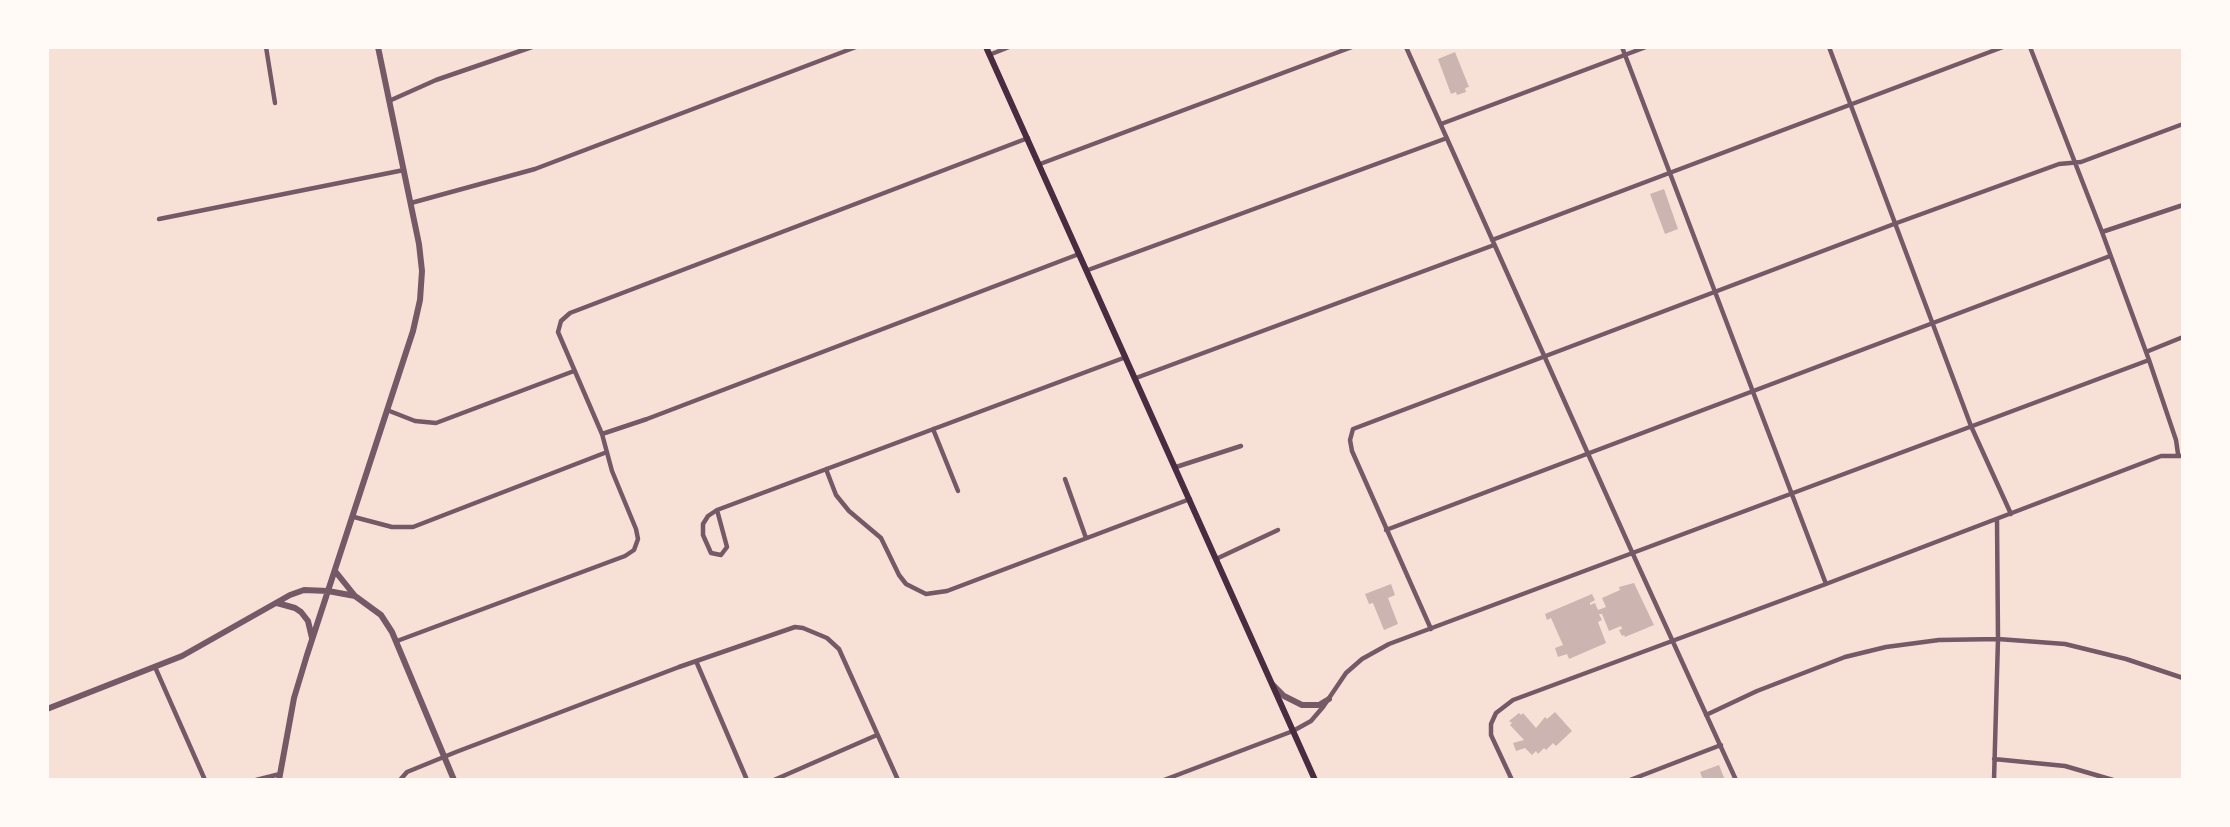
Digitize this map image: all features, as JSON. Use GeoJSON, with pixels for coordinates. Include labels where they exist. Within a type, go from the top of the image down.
{"type":"FeatureCollection","features":[{"type":"Feature","properties":{"kind":"main road"},"geometry":{"type":"LineString","coordinates":[[988,51],[1315,780]]}},
{"type":"Feature","properties":{"kind":"street"},"geometry":{"type":"LineString","coordinates":[[266,47],[275,103]]}},
{"type":"Feature","properties":{"kind":"street"},"geometry":{"type":"LineString","coordinates":[[256,780],[279,777],[294,698],[413,331],[420,300],[421,257],[378,47]]}},
{"type":"Feature","properties":{"kind":"street"},"geometry":{"type":"LineString","coordinates":[[389,101],[436,80],[532,47]]}},
{"type":"Feature","properties":{"kind":"street"},"geometry":{"type":"LineString","coordinates":[[411,203],[535,169],[856,47]]}},
{"type":"Feature","properties":{"kind":"street"},"geometry":{"type":"LineString","coordinates":[[988,51],[1009,47]]}},
{"type":"Feature","properties":{"kind":"street"},"geometry":{"type":"LineString","coordinates":[[1040,164],[1352,47]]}},
{"type":"Feature","properties":{"kind":"street"},"geometry":{"type":"LineString","coordinates":[[1406,47],[1736,780]]}},
{"type":"Feature","properties":{"kind":"street"},"geometry":{"type":"LineString","coordinates":[[1622,47],[1826,584]]}},
{"type":"Feature","properties":{"kind":"street"},"geometry":{"type":"LineString","coordinates":[[1441,124],[1646,47]]}},
{"type":"Feature","properties":{"kind":"street"},"geometry":{"type":"LineString","coordinates":[[1829,47],[1971,426],[2011,514]]}},
{"type":"Feature","properties":{"kind":"street"},"geometry":{"type":"LineString","coordinates":[[1136,378],[2003,47]]}},
{"type":"Feature","properties":{"kind":"street"},"geometry":{"type":"LineString","coordinates":[[1512,780],[1491,736],[1491,724],[1496,713],[1513,700],[1997,520],[2161,456],[2180,455],[2149,360],[2102,232],[2030,47]]}},
{"type":"Feature","properties":{"kind":"street"},"geometry":{"type":"LineString","coordinates":[[1431,629],[1352,451],[1350,440],[1353,429],[1894,224],[2073,161],[2081,162],[2183,124]]}},
{"type":"Feature","properties":{"kind":"street"},"geometry":{"type":"LineString","coordinates":[[397,641],[634,550],[638,539],[636,529],[612,471],[601,434],[558,332],[561,321],[570,313],[1028,138]]}},
{"type":"Feature","properties":{"kind":"street"},"geometry":{"type":"LineString","coordinates":[[1088,270],[1447,138]]}},
{"type":"Feature","properties":{"kind":"street"},"geometry":{"type":"LineString","coordinates":[[159,219],[404,170]]}},
{"type":"Feature","properties":{"kind":"street"},"geometry":{"type":"LineString","coordinates":[[2102,232],[2183,205]]}},
{"type":"Feature","properties":{"kind":"street"},"geometry":{"type":"LineString","coordinates":[[601,434],[1080,254]]}},
{"type":"Feature","properties":{"kind":"street"},"geometry":{"type":"LineString","coordinates":[[1385,530],[2110,256]]}},
{"type":"Feature","properties":{"kind":"street"},"geometry":{"type":"LineString","coordinates":[[2146,352],[2183,337]]}},
{"type":"Feature","properties":{"kind":"street"},"geometry":{"type":"LineString","coordinates":[[717,510],[727,547],[721,555],[711,553],[703,535],[703,524],[708,516],[717,510],[1127,357]]}},
{"type":"Feature","properties":{"kind":"street"},"geometry":{"type":"LineString","coordinates":[[1164,780],[1293,731],[1311,721],[1346,673],[1371,653],[1389,644],[2149,360]]}},
{"type":"Feature","properties":{"kind":"street"},"geometry":{"type":"LineString","coordinates":[[387,410],[415,421],[436,423],[574,371]]}},
{"type":"Feature","properties":{"kind":"street"},"geometry":{"type":"LineString","coordinates":[[933,429],[958,491]]}},
{"type":"Feature","properties":{"kind":"street"},"geometry":{"type":"LineString","coordinates":[[1176,467],[1241,446]]}},
{"type":"Feature","properties":{"kind":"street"},"geometry":{"type":"LineString","coordinates":[[354,517],[392,527],[413,527],[607,452]]}},
{"type":"Feature","properties":{"kind":"street"},"geometry":{"type":"LineString","coordinates":[[826,469],[831,485],[842,503],[881,538],[899,575],[912,588],[926,594],[947,591],[1190,499]]}},
{"type":"Feature","properties":{"kind":"street"},"geometry":{"type":"LineString","coordinates":[[1065,479],[1086,538]]}},
{"type":"Feature","properties":{"kind":"street"},"geometry":{"type":"LineString","coordinates":[[1994,780],[1998,639],[1997,520]]}},
{"type":"Feature","properties":{"kind":"street"},"geometry":{"type":"LineString","coordinates":[[1216,559],[1278,530]]}},
{"type":"Feature","properties":{"kind":"street"},"geometry":{"type":"LineString","coordinates":[[335,571],[355,596],[381,615],[397,641],[454,780]]}},
{"type":"Feature","properties":{"kind":"street"},"geometry":{"type":"LineString","coordinates":[[47,709],[155,667],[208,643],[290,594],[304,590],[355,596]]}},
{"type":"Feature","properties":{"kind":"street"},"geometry":{"type":"LineString","coordinates":[[275,603],[301,612],[308,621],[312,639]]}},
{"type":"Feature","properties":{"kind":"street"},"geometry":{"type":"LineString","coordinates":[[400,780],[407,772],[444,756],[696,661],[786,629],[803,628],[827,638],[839,649],[898,780]]}},
{"type":"Feature","properties":{"kind":"street"},"geometry":{"type":"LineString","coordinates":[[1706,715],[1757,691],[1845,657],[1907,644],[1970,638],[2044,641],[2096,650],[2183,678]]}},
{"type":"Feature","properties":{"kind":"street"},"geometry":{"type":"LineString","coordinates":[[696,661],[747,780]]}},
{"type":"Feature","properties":{"kind":"street"},"geometry":{"type":"LineString","coordinates":[[155,667],[205,780]]}},
{"type":"Feature","properties":{"kind":"street"},"geometry":{"type":"LineString","coordinates":[[1272,684],[1284,695],[1302,705],[1319,705],[1329,699]]}},
{"type":"Feature","properties":{"kind":"street"},"geometry":{"type":"LineString","coordinates":[[774,780],[877,735]]}},
{"type":"Feature","properties":{"kind":"street"},"geometry":{"type":"LineString","coordinates":[[1630,780],[1721,745]]}},
{"type":"Feature","properties":{"kind":"street"},"geometry":{"type":"LineString","coordinates":[[1994,759],[2065,766],[2113,780]]}},
{"type":"Feature","properties":{"kind":"building"},"geometry":{"type":"Polygon","coordinates":[[[1455,52],[1469,87],[1465,88],[1466,92],[1457,95],[1456,92],[1451,94],[1438,59],[1455,52]]]}},
{"type":"Feature","properties":{"kind":"building"},"geometry":{"type":"Polygon","coordinates":[[[1664,189],[1678,229],[1665,234],[1650,194],[1664,189]]]}},
{"type":"Feature","properties":{"kind":"building"},"geometry":{"type":"Polygon","coordinates":[[[1634,583],[1654,625],[1625,637],[1619,630],[1622,629],[1621,626],[1609,631],[1602,614],[1599,614],[1602,620],[1598,622],[1606,643],[1569,659],[1567,654],[1558,657],[1555,648],[1563,645],[1551,618],[1547,620],[1545,614],[1592,594],[1595,600],[1590,605],[1595,603],[1598,610],[1606,607],[1602,598],[1620,590],[1619,587],[1634,583]]]}},
{"type":"Feature","properties":{"kind":"building"},"geometry":{"type":"Polygon","coordinates":[[[1391,584],[1395,595],[1388,598],[1398,624],[1384,630],[1373,603],[1369,604],[1365,594],[1391,584]]]}},
{"type":"Feature","properties":{"kind":"building"},"geometry":{"type":"Polygon","coordinates":[[[1555,712],[1572,731],[1556,746],[1553,743],[1538,754],[1536,751],[1532,755],[1525,748],[1516,751],[1513,743],[1524,740],[1509,721],[1523,713],[1536,728],[1545,717],[1547,719],[1555,712]]]}},
{"type":"Feature","properties":{"kind":"building"},"geometry":{"type":"Polygon","coordinates":[[[1719,765],[1725,780],[1703,780],[1700,772],[1719,765]]]}}]}
